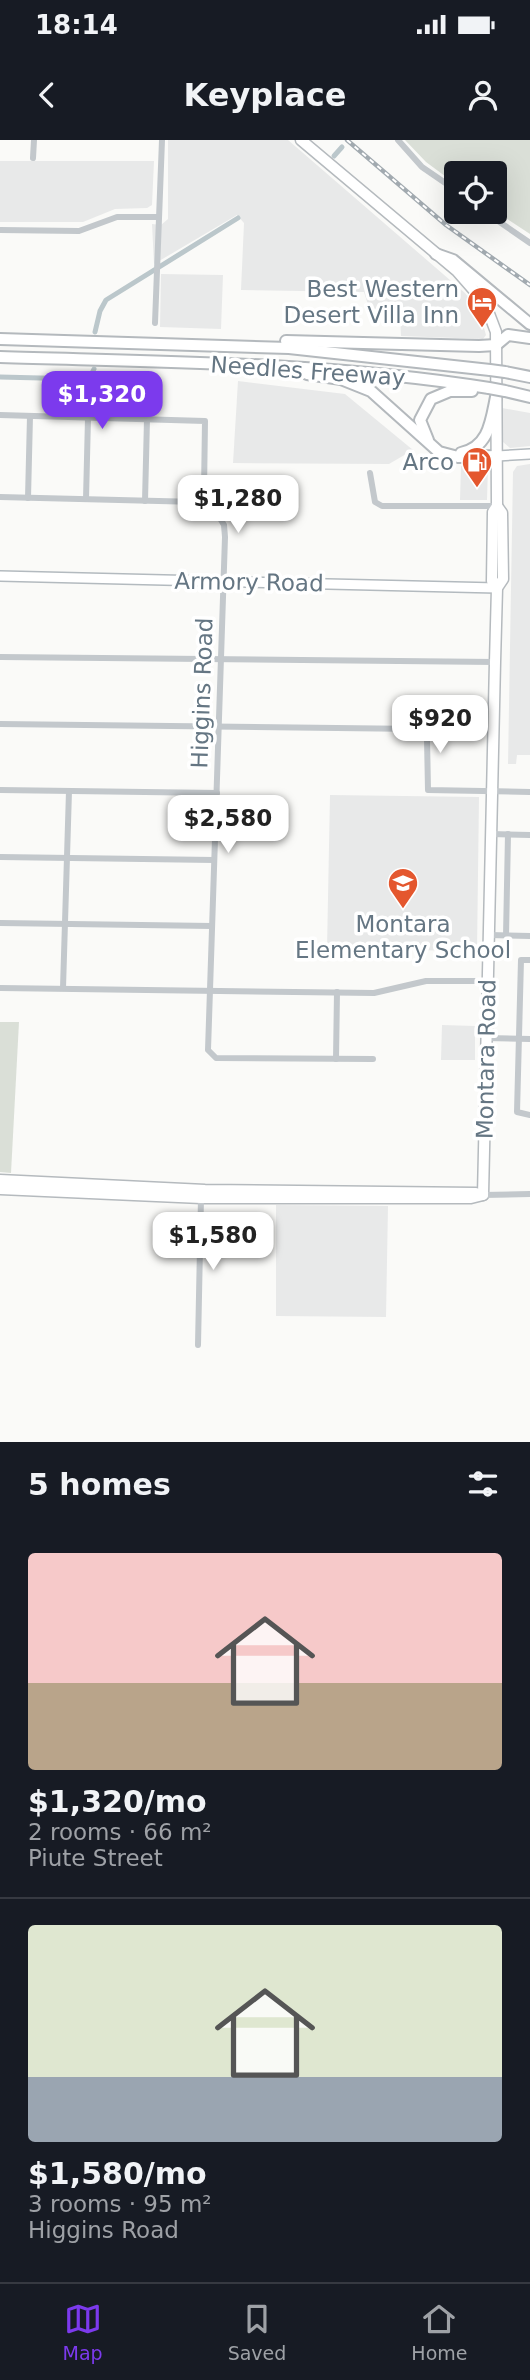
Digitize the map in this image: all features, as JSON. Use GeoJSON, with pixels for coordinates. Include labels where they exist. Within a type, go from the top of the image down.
{"type":"FeatureCollection","features":[{"type":"Feature","properties":{"kind":"highway"},"geometry":{"type":"LineString","coordinates":[[436,254],[453,260],[530,324]]}},
{"type":"Feature","properties":{"kind":"highway"},"geometry":{"type":"LineString","coordinates":[[169,344],[281,341],[496,345],[508,335],[530,338]]}},
{"type":"Feature","properties":{"kind":"highway","name":"Needles Freeway"},"geometry":{"type":"LineString","coordinates":[[0,339],[301,348],[530,377]]}},
{"type":"Feature","properties":{"kind":"highway","name":"Needles Freeway"},"geometry":{"type":"LineString","coordinates":[[0,357],[341,370],[530,398]]}},
{"type":"Feature","properties":{"kind":"highway"},"geometry":{"type":"LineString","coordinates":[[207,364],[350,382],[382,400],[439,452],[458,457],[497,456]]}},
{"type":"Feature","properties":{"kind":"highway"},"geometry":{"type":"LineString","coordinates":[[461,453],[474,449],[484,439],[497,393],[442,393],[431,399],[422,412],[421,428],[430,441],[445,450],[461,453],[497,456]]}},
{"type":"Feature","properties":{"kind":"main road","name":"Montara Road"},"geometry":{"type":"LineString","coordinates":[[301,140],[436,254],[485,303],[496,332],[497,506],[502,513],[503,579],[498,588],[495,662],[483,1195]]}},
{"type":"Feature","properties":{"kind":"main road"},"geometry":{"type":"LineString","coordinates":[[497,456],[530,454]]}},
{"type":"Feature","properties":{"kind":"main road","name":"Armory Road"},"geometry":{"type":"LineString","coordinates":[[0,576],[498,588]]}},
{"type":"Feature","properties":{"kind":"main road"},"geometry":{"type":"LineString","coordinates":[[0,1180],[205,1190],[471,1192],[483,1195]]}},
{"type":"Feature","properties":{"kind":"main road"},"geometry":{"type":"LineString","coordinates":[[0,1189],[201,1198],[398,1200],[471,1198],[483,1195]]}},
{"type":"Feature","properties":{"kind":"street"},"geometry":{"type":"LineString","coordinates":[[33,158],[34,140]]}},
{"type":"Feature","properties":{"kind":"street"},"geometry":{"type":"LineString","coordinates":[[155,323],[162,140]]}},
{"type":"Feature","properties":{"kind":"street"},"geometry":{"type":"LineString","coordinates":[[398,140],[422,167],[444,182]]}},
{"type":"Feature","properties":{"kind":"street"},"geometry":{"type":"LineString","coordinates":[[0,230],[79,230],[117,217],[159,217]]}},
{"type":"Feature","properties":{"kind":"street"},"geometry":{"type":"LineString","coordinates":[[502,224],[530,243]]}},
{"type":"Feature","properties":{"kind":"street"},"geometry":{"type":"LineString","coordinates":[[0,415],[147,419],[145,500]]}},
{"type":"Feature","properties":{"kind":"street"},"geometry":{"type":"LineString","coordinates":[[28,498],[30,416]]}},
{"type":"Feature","properties":{"kind":"street"},"geometry":{"type":"LineString","coordinates":[[86,499],[88,418]]}},
{"type":"Feature","properties":{"kind":"street","name":"Higgins Road"},"geometry":{"type":"LineString","coordinates":[[147,419],[205,421],[203,485],[207,499],[224,526],[208,1050],[216,1058],[336,1059]]}},
{"type":"Feature","properties":{"kind":"street"},"geometry":{"type":"LineString","coordinates":[[370,473],[375,502],[382,506],[497,506]]}},
{"type":"Feature","properties":{"kind":"street"},"geometry":{"type":"LineString","coordinates":[[0,497],[198,502],[207,499]]}},
{"type":"Feature","properties":{"kind":"street"},"geometry":{"type":"LineString","coordinates":[[0,657],[495,662]]}},
{"type":"Feature","properties":{"kind":"street"},"geometry":{"type":"LineString","coordinates":[[0,724],[419,729],[425,732],[428,790],[530,792]]}},
{"type":"Feature","properties":{"kind":"street"},"geometry":{"type":"LineString","coordinates":[[0,790],[216,793]]}},
{"type":"Feature","properties":{"kind":"street"},"geometry":{"type":"LineString","coordinates":[[63,988],[69,791]]}},
{"type":"Feature","properties":{"kind":"street"},"geometry":{"type":"LineString","coordinates":[[491,834],[530,835]]}},
{"type":"Feature","properties":{"kind":"street"},"geometry":{"type":"LineString","coordinates":[[506,936],[508,834]]}},
{"type":"Feature","properties":{"kind":"street"},"geometry":{"type":"LineString","coordinates":[[0,857],[215,860]]}},
{"type":"Feature","properties":{"kind":"street"},"geometry":{"type":"LineString","coordinates":[[0,923],[212,926]]}},
{"type":"Feature","properties":{"kind":"street"},"geometry":{"type":"LineString","coordinates":[[489,936],[530,936]]}},
{"type":"Feature","properties":{"kind":"street"},"geometry":{"type":"LineString","coordinates":[[530,960],[521,960],[517,1112],[530,1115]]}},
{"type":"Feature","properties":{"kind":"street"},"geometry":{"type":"LineString","coordinates":[[0,988],[337,992],[389,991],[426,981],[488,981]]}},
{"type":"Feature","properties":{"kind":"street"},"geometry":{"type":"LineString","coordinates":[[337,992],[336,1059],[373,1059]]}},
{"type":"Feature","properties":{"kind":"street"},"geometry":{"type":"LineString","coordinates":[[520,1017],[530,1017]]}},
{"type":"Feature","properties":{"kind":"street"},"geometry":{"type":"LineString","coordinates":[[486,1038],[530,1039]]}},
{"type":"Feature","properties":{"kind":"street"},"geometry":{"type":"LineString","coordinates":[[483,1195],[530,1194]]}},
{"type":"Feature","properties":{"kind":"street"},"geometry":{"type":"LineString","coordinates":[[198,1345],[201,1198]]}},
{"type":"Feature","properties":{"kind":"shaded area"},"geometry":{"type":"Polygon","coordinates":[[[168,140],[288,140],[465,293],[479,311],[486,335],[483,339],[401,336],[400,315],[386,316],[382,310],[369,308],[364,292],[241,290],[244,223],[237,215],[154,264],[152,224],[161,225],[168,219],[168,140]]]}},
{"type":"Feature","properties":{"kind":"shaded area"},"geometry":{"type":"Polygon","coordinates":[[[405,140],[530,140],[530,234],[507,219],[507,161],[444,161],[444,175],[426,162],[405,140]]]}},
{"type":"Feature","properties":{"kind":"shaded area"},"geometry":{"type":"Polygon","coordinates":[[[0,161],[154,161],[152,205],[147,208],[115,209],[83,222],[0,222],[0,161]]]}},
{"type":"Feature","properties":{"kind":"shaded area"},"geometry":{"type":"Polygon","coordinates":[[[161,274],[223,275],[221,329],[160,327],[161,274]]]}},
{"type":"Feature","properties":{"kind":"shaded area"},"geometry":{"type":"Polygon","coordinates":[[[238,381],[345,394],[413,450],[389,464],[233,463],[238,381]]]}},
{"type":"Feature","properties":{"kind":"shaded area"},"geometry":{"type":"Polygon","coordinates":[[[502,408],[530,413],[530,446],[510,448],[503,442],[502,408]]]}},
{"type":"Feature","properties":{"kind":"shaded area"},"geometry":{"type":"Polygon","coordinates":[[[530,464],[530,755],[517,755],[516,764],[508,764],[513,472],[517,466],[530,464]]]}},
{"type":"Feature","properties":{"kind":"shaded area"},"geometry":{"type":"Polygon","coordinates":[[[461,466],[488,467],[487,500],[460,500],[461,466]]]}},
{"type":"Feature","properties":{"kind":"shaded area","name":"Montara Elementary School"},"geometry":{"type":"Polygon","coordinates":[[[330,795],[479,797],[477,951],[327,949],[330,795]]]}},
{"type":"Feature","properties":{"kind":"shaded area"},"geometry":{"type":"Polygon","coordinates":[[[0,1022],[19,1022],[11,1173],[0,1172],[0,1022]]]}},
{"type":"Feature","properties":{"kind":"shaded area"},"geometry":{"type":"Polygon","coordinates":[[[442,1025],[475,1026],[475,1060],[441,1060],[442,1025]]]}},
{"type":"Feature","properties":{"kind":"shaded area"},"geometry":{"type":"Polygon","coordinates":[[[276,1205],[388,1206],[386,1317],[276,1316],[276,1205]]]}},
{"type":"Feature","properties":{"kind":"waterway"},"geometry":{"type":"LineString","coordinates":[[334,156],[342,147]]}},
{"type":"Feature","properties":{"kind":"waterway"},"geometry":{"type":"LineString","coordinates":[[95,332],[106,300],[238,218]]}},
{"type":"Feature","properties":{"kind":"waterway"},"geometry":{"type":"LineString","coordinates":[[0,377],[81,379],[90,377],[94,369]]}},
{"type":"Feature","properties":{"kind":"railway"},"geometry":{"type":"LineString","coordinates":[[347,140],[446,225],[530,285]]}},
{"type":"Feature","properties":{"kind":"place","name":"Best Western Desert Villa Inn"},"geometry":{"type":"Point","coordinates":[482,329]}},
{"type":"Feature","properties":{"kind":"place","name":"Arco"},"geometry":{"type":"Point","coordinates":[477,489]}},
{"type":"Feature","properties":{"kind":"place","name":"Montara Elementary School"},"geometry":{"type":"Point","coordinates":[403,910]}}]}
